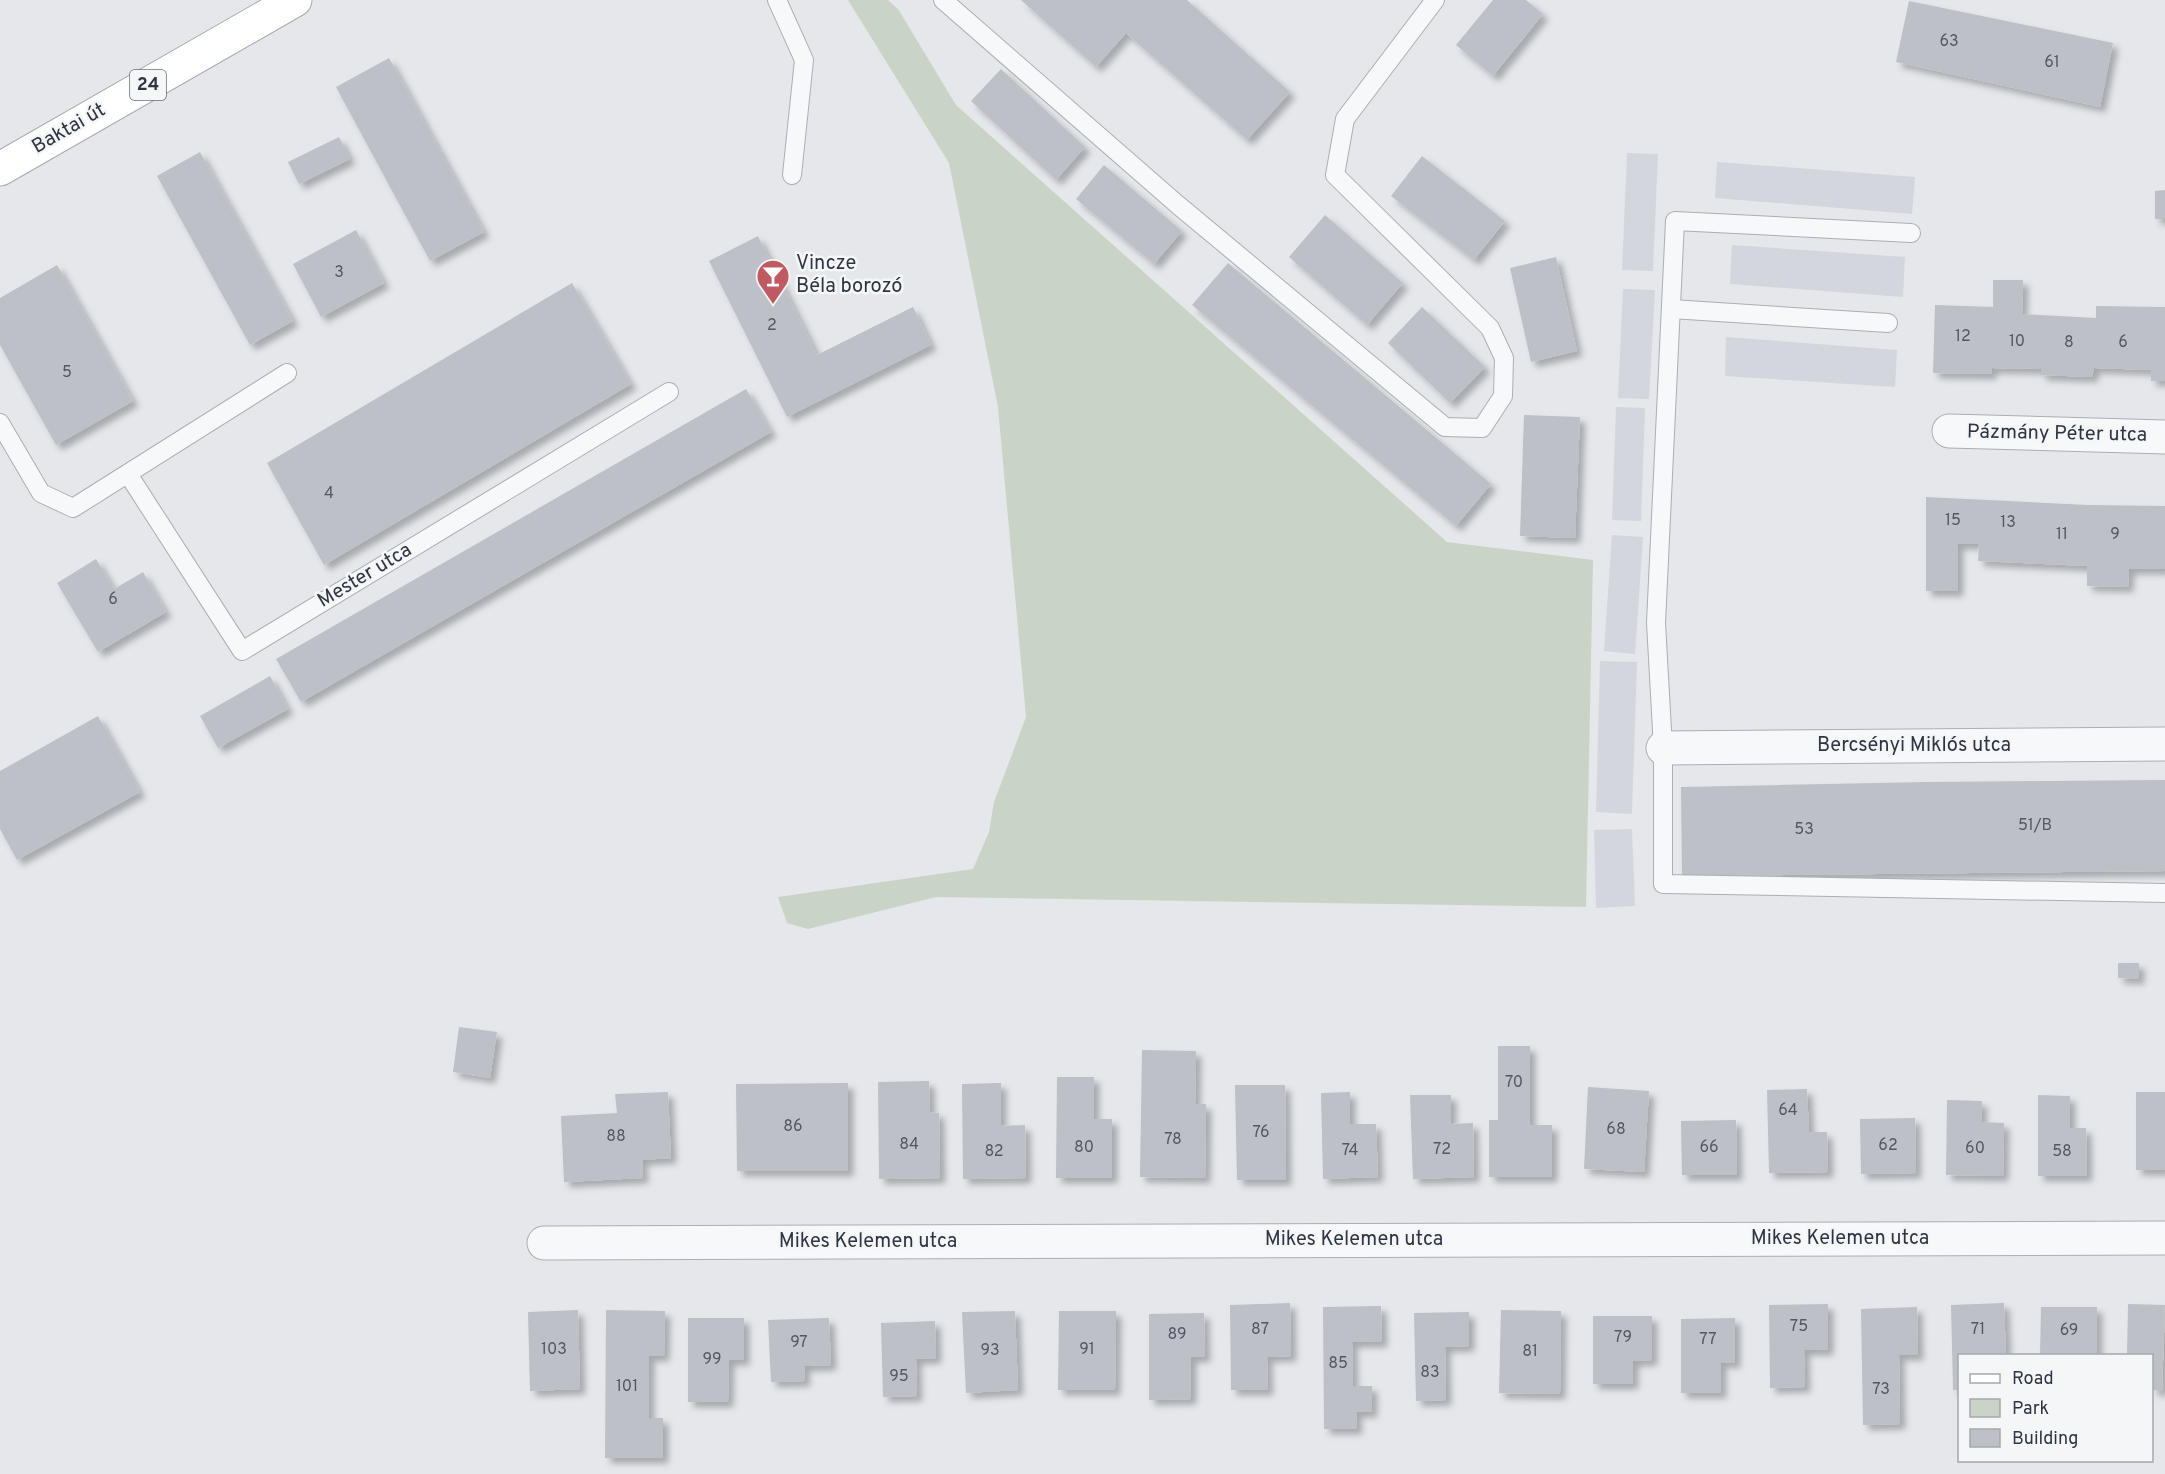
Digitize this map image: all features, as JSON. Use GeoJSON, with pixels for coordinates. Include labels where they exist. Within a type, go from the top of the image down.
{"type":"FeatureCollection","features":[{"type":"Feature","properties":{"kind":"main road","name":"Baktai út"},"geometry":{"type":"LineString","coordinates":[[0,169],[295,0]]}},
{"type":"Feature","properties":{"kind":"street","name":"Pázmány Péter utca"},"geometry":{"type":"LineString","coordinates":[[1949,431],[2165,437]]}},
{"type":"Feature","properties":{"kind":"street","name":"Bercsényi Miklós utca"},"geometry":{"type":"LineString","coordinates":[[1663,748],[2165,744]]}},
{"type":"Feature","properties":{"kind":"street","name":"Mikes Kelemen utca"},"geometry":{"type":"LineString","coordinates":[[543,1243],[2165,1238]]}},
{"type":"Feature","properties":{"kind":"lane"},"geometry":{"type":"LineString","coordinates":[[777,0],[804,60],[792,175]]}},
{"type":"Feature","properties":{"kind":"lane"},"geometry":{"type":"LineString","coordinates":[[943,0],[1179,206],[1445,427],[1482,428],[1503,396],[1504,358],[1490,328],[1335,175],[1345,119],[1435,0]]}},
{"type":"Feature","properties":{"kind":"lane"},"geometry":{"type":"LineString","coordinates":[[1911,233],[1676,221],[1656,623],[1663,748],[1663,884],[2165,893]]}},
{"type":"Feature","properties":{"kind":"lane"},"geometry":{"type":"LineString","coordinates":[[1671,309],[1888,323]]}},
{"type":"Feature","properties":{"kind":"lane"},"geometry":{"type":"LineString","coordinates":[[0,423],[41,493],[74,508],[287,373]]}},
{"type":"Feature","properties":{"kind":"lane","name":"Mester utca"},"geometry":{"type":"LineString","coordinates":[[128,474],[242,651],[669,392]]}},
{"type":"Feature","properties":{"kind":"shaded area"},"geometry":{"type":"Polygon","coordinates":[[[1627,153],[1658,154],[1653,271],[1622,270],[1627,153]]]}},
{"type":"Feature","properties":{"kind":"shaded area"},"geometry":{"type":"Polygon","coordinates":[[[1717,162],[1915,177],[1912,214],[1715,198],[1717,162]]]}},
{"type":"Feature","properties":{"kind":"shaded area"},"geometry":{"type":"Polygon","coordinates":[[[1732,245],[1905,257],[1903,297],[1730,284],[1732,245]]]}},
{"type":"Feature","properties":{"kind":"shaded area"},"geometry":{"type":"Polygon","coordinates":[[[1623,289],[1655,290],[1649,399],[1618,398],[1623,289]]]}},
{"type":"Feature","properties":{"kind":"shaded area"},"geometry":{"type":"Polygon","coordinates":[[[1726,337],[1897,350],[1895,387],[1725,376],[1726,337]]]}},
{"type":"Feature","properties":{"kind":"shaded area"},"geometry":{"type":"Polygon","coordinates":[[[1616,407],[1645,408],[1641,521],[1612,520],[1616,407]]]}},
{"type":"Feature","properties":{"kind":"shaded area"},"geometry":{"type":"Polygon","coordinates":[[[1612,535],[1643,537],[1635,654],[1604,651],[1612,535]]]}},
{"type":"Feature","properties":{"kind":"shaded area"},"geometry":{"type":"Polygon","coordinates":[[[1600,661],[1637,662],[1632,814],[1596,812],[1600,661]]]}},
{"type":"Feature","properties":{"kind":"shaded area"},"geometry":{"type":"Polygon","coordinates":[[[1632,829],[1635,906],[1596,908],[1594,830],[1632,829]]]}},
{"type":"Feature","properties":{"kind":"green space"},"geometry":{"type":"Polygon","coordinates":[[[848,0],[888,0],[898,9],[956,105],[1447,542],[1593,560],[1586,907],[936,897],[808,929],[787,923],[778,897],[973,869],[989,832],[994,802],[1026,717],[998,407],[949,163],[848,0]]]}},
{"type":"Feature","properties":{"kind":"building"},"geometry":{"type":"Polygon","coordinates":[[[1021,0],[1187,0],[1290,92],[1247,140],[1126,33],[1096,67],[1021,0]]]}},
{"type":"Feature","properties":{"kind":"building"},"geometry":{"type":"Polygon","coordinates":[[[1493,0],[1526,0],[1543,14],[1493,76],[1456,45],[1493,0]]]}},
{"type":"Feature","properties":{"kind":"building"},"geometry":{"type":"Polygon","coordinates":[[[1909,1],[2113,43],[2100,107],[1896,62],[1909,1]]]}},
{"type":"Feature","properties":{"kind":"building"},"geometry":{"type":"Polygon","coordinates":[[[389,58],[484,232],[430,261],[336,87],[389,58]]]}},
{"type":"Feature","properties":{"kind":"building"},"geometry":{"type":"Polygon","coordinates":[[[1001,69],[1085,147],[1056,180],[971,101],[1001,69]]]}},
{"type":"Feature","properties":{"kind":"building"},"geometry":{"type":"Polygon","coordinates":[[[339,137],[350,159],[299,184],[288,162],[339,137]]]}},
{"type":"Feature","properties":{"kind":"building"},"geometry":{"type":"Polygon","coordinates":[[[200,152],[293,321],[250,345],[157,176],[200,152]]]}},
{"type":"Feature","properties":{"kind":"building"},"geometry":{"type":"Polygon","coordinates":[[[1422,156],[1505,221],[1474,260],[1391,196],[1422,156]]]}},
{"type":"Feature","properties":{"kind":"building"},"geometry":{"type":"Polygon","coordinates":[[[1104,165],[1182,231],[1154,264],[1076,199],[1104,165]]]}},
{"type":"Feature","properties":{"kind":"building"},"geometry":{"type":"Polygon","coordinates":[[[2165,190],[2165,219],[2155,219],[2155,191],[2165,190]]]}},
{"type":"Feature","properties":{"kind":"building"},"geometry":{"type":"Polygon","coordinates":[[[1325,215],[1403,283],[1367,325],[1289,257],[1325,215]]]}},
{"type":"Feature","properties":{"kind":"building"},"geometry":{"type":"Polygon","coordinates":[[[356,230],[384,283],[321,317],[293,264],[356,230]]]}},
{"type":"Feature","properties":{"kind":"building"},"geometry":{"type":"Polygon","coordinates":[[[758,236],[817,355],[913,307],[931,345],[787,417],[709,261],[758,236]]]}},
{"type":"Feature","properties":{"kind":"building"},"geometry":{"type":"Polygon","coordinates":[[[1556,257],[1577,351],[1531,362],[1510,268],[1556,257]]]}},
{"type":"Feature","properties":{"kind":"building"},"geometry":{"type":"Polygon","coordinates":[[[1228,263],[1491,484],[1456,526],[1192,305],[1228,263]]]}},
{"type":"Feature","properties":{"kind":"building"},"geometry":{"type":"Polygon","coordinates":[[[57,265],[133,401],[56,445],[0,345],[0,298],[57,265]]]}},
{"type":"Feature","properties":{"kind":"building"},"geometry":{"type":"Polygon","coordinates":[[[1993,280],[2023,280],[2022,314],[2096,318],[2096,306],[2165,307],[2165,381],[2151,381],[2151,370],[2094,368],[2092,377],[2041,375],[2041,369],[1992,368],[1991,374],[1933,373],[1935,305],[1993,307],[1993,280]]]}},
{"type":"Feature","properties":{"kind":"building"},"geometry":{"type":"Polygon","coordinates":[[[572,283],[631,384],[324,565],[267,463],[572,283]]]}},
{"type":"Feature","properties":{"kind":"building"},"geometry":{"type":"Polygon","coordinates":[[[1422,307],[1485,367],[1450,403],[1388,343],[1422,307]]]}},
{"type":"Feature","properties":{"kind":"building"},"geometry":{"type":"Polygon","coordinates":[[[746,389],[771,432],[301,702],[276,659],[746,389]]]}},
{"type":"Feature","properties":{"kind":"building"},"geometry":{"type":"Polygon","coordinates":[[[1524,415],[1580,417],[1575,538],[1520,536],[1524,415]]]}},
{"type":"Feature","properties":{"kind":"building"},"geometry":{"type":"Polygon","coordinates":[[[1926,497],[2088,505],[2165,506],[2165,569],[2129,569],[2128,587],[2087,586],[2087,566],[1978,561],[1979,544],[1958,544],[1958,591],[1926,591],[1926,497]]]}},
{"type":"Feature","properties":{"kind":"building"},"geometry":{"type":"Polygon","coordinates":[[[96,559],[114,589],[143,572],[166,612],[98,652],[57,583],[96,559]]]}},
{"type":"Feature","properties":{"kind":"building"},"geometry":{"type":"Polygon","coordinates":[[[270,676],[288,709],[218,748],[200,716],[270,676]]]}},
{"type":"Feature","properties":{"kind":"building"},"geometry":{"type":"Polygon","coordinates":[[[98,716],[140,792],[17,860],[0,829],[0,771],[98,716]]]}},
{"type":"Feature","properties":{"kind":"building"},"geometry":{"type":"Polygon","coordinates":[[[2165,780],[2165,871],[1682,876],[1681,787],[2165,780]]]}},
{"type":"Feature","properties":{"kind":"building"},"geometry":{"type":"Polygon","coordinates":[[[2118,963],[2139,963],[2139,979],[2118,978],[2118,963]]]}},
{"type":"Feature","properties":{"kind":"building"},"geometry":{"type":"Polygon","coordinates":[[[459,1027],[497,1032],[490,1078],[453,1072],[459,1027]]]}},
{"type":"Feature","properties":{"kind":"building"},"geometry":{"type":"Polygon","coordinates":[[[1498,1046],[1530,1046],[1530,1125],[1552,1125],[1552,1177],[1489,1177],[1489,1120],[1498,1120],[1498,1046]]]}},
{"type":"Feature","properties":{"kind":"building"},"geometry":{"type":"Polygon","coordinates":[[[1142,1050],[1196,1051],[1195,1104],[1206,1104],[1205,1178],[1140,1177],[1142,1050]]]}},
{"type":"Feature","properties":{"kind":"building"},"geometry":{"type":"Polygon","coordinates":[[[1057,1077],[1094,1077],[1094,1119],[1112,1119],[1112,1178],[1056,1178],[1057,1077]]]}},
{"type":"Feature","properties":{"kind":"building"},"geometry":{"type":"Polygon","coordinates":[[[929,1081],[930,1112],[939,1113],[940,1178],[879,1179],[878,1082],[929,1081]]]}},
{"type":"Feature","properties":{"kind":"building"},"geometry":{"type":"Polygon","coordinates":[[[848,1083],[848,1171],[737,1171],[736,1084],[848,1083]]]}},
{"type":"Feature","properties":{"kind":"building"},"geometry":{"type":"Polygon","coordinates":[[[1001,1083],[1001,1126],[1025,1125],[1026,1178],[963,1179],[962,1084],[1001,1083]]]}},
{"type":"Feature","properties":{"kind":"building"},"geometry":{"type":"Polygon","coordinates":[[[1235,1085],[1285,1085],[1286,1180],[1237,1180],[1235,1085]]]}},
{"type":"Feature","properties":{"kind":"building"},"geometry":{"type":"Polygon","coordinates":[[[1588,1087],[1649,1091],[1644,1172],[1584,1169],[1588,1087]]]}},
{"type":"Feature","properties":{"kind":"building"},"geometry":{"type":"Polygon","coordinates":[[[1807,1089],[1809,1132],[1827,1132],[1828,1172],[1769,1173],[1767,1090],[1807,1089]]]}},
{"type":"Feature","properties":{"kind":"building"},"geometry":{"type":"Polygon","coordinates":[[[668,1092],[671,1158],[642,1160],[643,1178],[564,1182],[561,1116],[617,1113],[615,1094],[668,1092]]]}},
{"type":"Feature","properties":{"kind":"building"},"geometry":{"type":"Polygon","coordinates":[[[1350,1092],[1350,1124],[1376,1124],[1378,1177],[1323,1179],[1321,1093],[1350,1092]]]}},
{"type":"Feature","properties":{"kind":"building"},"geometry":{"type":"Polygon","coordinates":[[[2136,1092],[2165,1092],[2165,1170],[2136,1170],[2136,1092]]]}},
{"type":"Feature","properties":{"kind":"building"},"geometry":{"type":"Polygon","coordinates":[[[1410,1095],[1451,1095],[1451,1124],[1473,1123],[1474,1177],[1413,1179],[1410,1095]]]}},
{"type":"Feature","properties":{"kind":"building"},"geometry":{"type":"Polygon","coordinates":[[[2038,1095],[2070,1096],[2070,1128],[2086,1128],[2087,1176],[2038,1176],[2038,1095]]]}},
{"type":"Feature","properties":{"kind":"building"},"geometry":{"type":"Polygon","coordinates":[[[1947,1100],[1982,1101],[1981,1122],[2004,1123],[2003,1176],[1946,1175],[1947,1100]]]}},
{"type":"Feature","properties":{"kind":"building"},"geometry":{"type":"Polygon","coordinates":[[[1915,1118],[1916,1173],[1861,1174],[1860,1119],[1915,1118]]]}},
{"type":"Feature","properties":{"kind":"building"},"geometry":{"type":"Polygon","coordinates":[[[1736,1120],[1737,1175],[1682,1175],[1681,1121],[1736,1120]]]}},
{"type":"Feature","properties":{"kind":"building"},"geometry":{"type":"Polygon","coordinates":[[[1290,1303],[1291,1356],[1267,1357],[1268,1390],[1231,1390],[1230,1305],[1290,1303]]]}},
{"type":"Feature","properties":{"kind":"building"},"geometry":{"type":"Polygon","coordinates":[[[2004,1303],[2006,1354],[1958,1354],[1958,1390],[1953,1390],[1951,1305],[2004,1303]]]}},
{"type":"Feature","properties":{"kind":"building"},"geometry":{"type":"Polygon","coordinates":[[[1828,1304],[1828,1350],[1804,1350],[1805,1387],[1770,1388],[1769,1305],[1828,1304]]]}},
{"type":"Feature","properties":{"kind":"building"},"geometry":{"type":"Polygon","coordinates":[[[2128,1304],[2165,1305],[2162,1391],[2153,1390],[2153,1354],[2127,1354],[2128,1304]]]}},
{"type":"Feature","properties":{"kind":"building"},"geometry":{"type":"Polygon","coordinates":[[[1381,1306],[1382,1342],[1352,1342],[1353,1386],[1372,1386],[1372,1412],[1356,1412],[1357,1429],[1324,1429],[1323,1307],[1381,1306]]]}},
{"type":"Feature","properties":{"kind":"building"},"geometry":{"type":"Polygon","coordinates":[[[1917,1307],[1918,1355],[1899,1355],[1900,1424],[1863,1425],[1861,1309],[1917,1307]]]}},
{"type":"Feature","properties":{"kind":"building"},"geometry":{"type":"Polygon","coordinates":[[[2041,1307],[2097,1307],[2097,1354],[2040,1354],[2041,1307]]]}},
{"type":"Feature","properties":{"kind":"building"},"geometry":{"type":"Polygon","coordinates":[[[578,1310],[580,1389],[530,1391],[528,1312],[578,1310]]]}},
{"type":"Feature","properties":{"kind":"building"},"geometry":{"type":"Polygon","coordinates":[[[606,1310],[665,1311],[664,1356],[649,1356],[649,1418],[663,1418],[663,1458],[605,1458],[606,1310]]]}},
{"type":"Feature","properties":{"kind":"building"},"geometry":{"type":"Polygon","coordinates":[[[1501,1310],[1561,1311],[1560,1394],[1499,1393],[1501,1310]]]}},
{"type":"Feature","properties":{"kind":"building"},"geometry":{"type":"Polygon","coordinates":[[[1015,1311],[1018,1390],[966,1393],[962,1312],[1015,1311]]]}},
{"type":"Feature","properties":{"kind":"building"},"geometry":{"type":"Polygon","coordinates":[[[1059,1311],[1116,1311],[1115,1390],[1058,1390],[1059,1311]]]}},
{"type":"Feature","properties":{"kind":"building"},"geometry":{"type":"Polygon","coordinates":[[[1469,1312],[1469,1346],[1445,1347],[1446,1400],[1416,1401],[1414,1313],[1469,1312]]]}},
{"type":"Feature","properties":{"kind":"building"},"geometry":{"type":"Polygon","coordinates":[[[1204,1313],[1205,1357],[1191,1357],[1191,1399],[1149,1400],[1149,1314],[1204,1313]]]}},
{"type":"Feature","properties":{"kind":"building"},"geometry":{"type":"Polygon","coordinates":[[[1593,1316],[1652,1316],[1652,1360],[1633,1361],[1633,1384],[1593,1384],[1593,1316]]]}},
{"type":"Feature","properties":{"kind":"building"},"geometry":{"type":"Polygon","coordinates":[[[688,1318],[744,1318],[744,1360],[729,1360],[728,1402],[688,1402],[688,1318]]]}},
{"type":"Feature","properties":{"kind":"building"},"geometry":{"type":"Polygon","coordinates":[[[829,1318],[831,1365],[804,1366],[805,1381],[771,1382],[768,1320],[829,1318]]]}},
{"type":"Feature","properties":{"kind":"building"},"geometry":{"type":"Polygon","coordinates":[[[1735,1318],[1735,1363],[1721,1362],[1721,1393],[1681,1393],[1681,1319],[1735,1318]]]}},
{"type":"Feature","properties":{"kind":"building"},"geometry":{"type":"Polygon","coordinates":[[[935,1321],[936,1358],[916,1359],[917,1396],[883,1397],[881,1323],[935,1321]]]}},
{"type":"Feature","properties":{"kind":"place","name":"Vincze Béla borozó"},"geometry":{"type":"Point","coordinates":[773,305]}}]}
